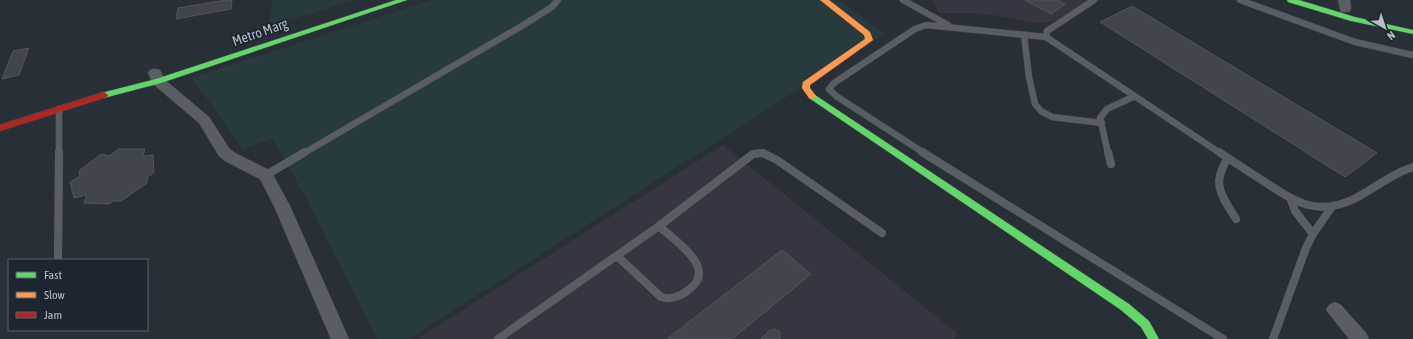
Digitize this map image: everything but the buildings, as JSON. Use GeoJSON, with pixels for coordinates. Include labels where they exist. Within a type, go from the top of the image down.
{"type":"FeatureCollection","features":[{"type":"Feature","properties":{"kind":"street","name":"Metro Marg"},"geometry":{"type":"LineString","coordinates":[[0,128],[125,88],[379,0]]}},
{"type":"Feature","properties":{"kind":"street","name":"Metro Marg"},"geometry":{"type":"LineString","coordinates":[[157,77],[403,0]]}},
{"type":"Feature","properties":{"kind":"street"},"geometry":{"type":"LineString","coordinates":[[824,0],[867,34],[869,40],[806,84],[806,88],[812,96],[1142,319],[1151,330],[1154,339]]}},
{"type":"Feature","properties":{"kind":"street"},"geometry":{"type":"LineString","coordinates":[[1291,0],[1354,19],[1413,32]]}},
{"type":"Feature","properties":{"kind":"street"},"geometry":{"type":"LineString","coordinates":[[1316,0],[1345,5],[1413,23]]}},
{"type":"Feature","properties":{"kind":"street"},"geometry":{"type":"LineString","coordinates":[[157,77],[204,120],[224,152],[230,158],[259,170],[266,175],[282,206],[340,339]]}},
{"type":"Feature","properties":{"kind":"street"},"geometry":{"type":"LineString","coordinates":[[1335,310],[1360,339]]}},
{"type":"Feature","properties":{"kind":"lane"},"geometry":{"type":"LineString","coordinates":[[266,175],[520,27],[552,7],[558,0]]}},
{"type":"Feature","properties":{"kind":"lane"},"geometry":{"type":"LineString","coordinates":[[903,0],[952,27]]}},
{"type":"Feature","properties":{"kind":"lane"},"geometry":{"type":"LineString","coordinates":[[1046,37],[1047,31],[1094,0]]}},
{"type":"Feature","properties":{"kind":"lane"},"geometry":{"type":"LineString","coordinates":[[1240,0],[1355,42],[1413,55]]}},
{"type":"Feature","properties":{"kind":"lane"},"geometry":{"type":"LineString","coordinates":[[1223,339],[959,176],[836,96],[829,89],[834,83],[915,29],[926,24],[1046,37],[1133,97],[1291,200],[1319,208],[1331,208],[1362,195],[1403,170],[1413,167]]}},
{"type":"Feature","properties":{"kind":"lane"},"geometry":{"type":"LineString","coordinates":[[1024,35],[1029,77],[1035,104],[1041,112],[1052,117],[1102,123]]}},
{"type":"Feature","properties":{"kind":"lane"},"geometry":{"type":"LineString","coordinates":[[1111,164],[1100,118],[1107,109],[1133,97]]}},
{"type":"Feature","properties":{"kind":"lane"},"geometry":{"type":"LineString","coordinates":[[58,259],[59,109]]}},
{"type":"Feature","properties":{"kind":"lane"},"geometry":{"type":"LineString","coordinates":[[503,338],[659,226],[753,154],[762,152],[805,178],[882,233]]}},
{"type":"Feature","properties":{"kind":"lane"},"geometry":{"type":"LineString","coordinates":[[1228,158],[1218,176],[1223,195],[1236,219]]}},
{"type":"Feature","properties":{"kind":"lane"},"geometry":{"type":"LineString","coordinates":[[1291,200],[1295,211],[1313,234]]}},
{"type":"Feature","properties":{"kind":"lane"},"geometry":{"type":"LineString","coordinates":[[1273,339],[1313,234],[1331,208]]}},
{"type":"Feature","properties":{"kind":"lane"},"geometry":{"type":"LineString","coordinates":[[617,256],[661,297],[668,300],[688,291],[696,284],[700,276],[700,268],[697,261],[659,226]]}},
{"type":"Feature","properties":{"kind":"shaded area"},"geometry":{"type":"Polygon","coordinates":[[[273,0],[355,0],[268,27],[273,0]]]}},
{"type":"Feature","properties":{"kind":"shaded area"},"geometry":{"type":"Polygon","coordinates":[[[431,0],[839,0],[885,34],[409,339],[377,339],[305,196],[272,138],[243,149],[192,78],[431,0]]]}},
{"type":"Feature","properties":{"kind":"shaded area"},"geometry":{"type":"Polygon","coordinates":[[[933,0],[1102,0],[1060,20],[1040,23],[980,13],[939,13],[933,0]]]}},
{"type":"Feature","properties":{"kind":"shaded area"},"geometry":{"type":"Polygon","coordinates":[[[723,145],[958,334],[954,339],[417,339],[723,145]]]}},
{"type":"Feature","properties":{"kind":"traffic: fast"},"geometry":{"type":"LineString","coordinates":[[104,95],[158,81],[403,0]]}},
{"type":"Feature","properties":{"kind":"traffic: fast"},"geometry":{"type":"LineString","coordinates":[[1291,0],[1354,19],[1413,32]]}},
{"type":"Feature","properties":{"kind":"traffic: fast"},"geometry":{"type":"LineString","coordinates":[[812,96],[1125,307],[1145,324],[1154,339]]}},
{"type":"Feature","properties":{"kind":"traffic: slow"},"geometry":{"type":"LineString","coordinates":[[812,96],[806,88],[806,84],[869,40],[867,34],[824,0]]}},
{"type":"Feature","properties":{"kind":"traffic: jam"},"geometry":{"type":"LineString","coordinates":[[0,128],[104,95]]}}]}
